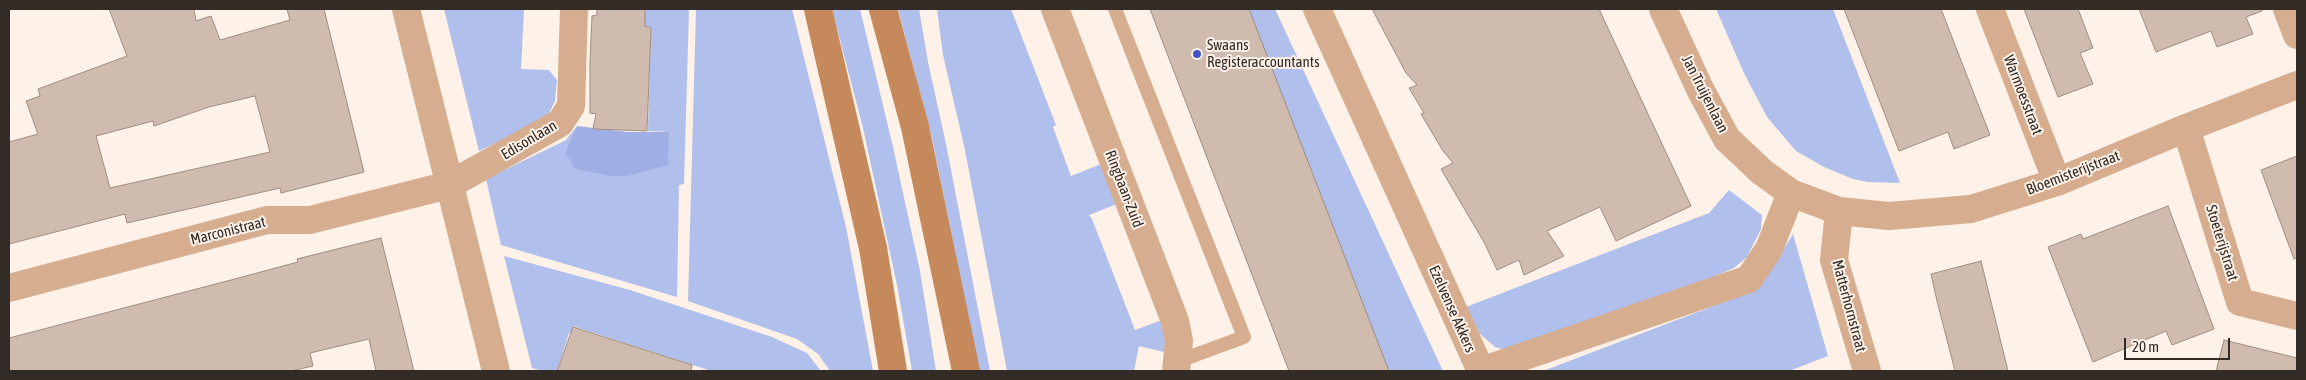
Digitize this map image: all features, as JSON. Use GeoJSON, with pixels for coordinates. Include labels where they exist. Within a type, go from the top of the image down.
{"type":"FeatureCollection","features":[{"type":"Feature","properties":{"kind":"main road"},"geometry":{"type":"LineString","coordinates":[[818,9],[873,248],[893,371]]}},
{"type":"Feature","properties":{"kind":"main road"},"geometry":{"type":"LineString","coordinates":[[883,9],[914,127],[966,371]]}},
{"type":"Feature","properties":{"kind":"street"},"geometry":{"type":"LineString","coordinates":[[406,9],[496,371]]}},
{"type":"Feature","properties":{"kind":"street","name":"Edisonlaan"},"geometry":{"type":"LineString","coordinates":[[449,186],[560,123],[571,106],[574,9]]}},
{"type":"Feature","properties":{"kind":"street","name":"Ringbaan-Zuid"},"geometry":{"type":"LineString","coordinates":[[1055,9],[1175,321],[1178,341],[1177,366]]}},
{"type":"Feature","properties":{"kind":"street","name":"Ezelvense Akkers"},"geometry":{"type":"LineString","coordinates":[[1317,9],[1481,371],[1749,279],[1769,249],[1791,193]]}},
{"type":"Feature","properties":{"kind":"street","name":"Jan Truijenlaan"},"geometry":{"type":"LineString","coordinates":[[1663,9],[1700,89],[1728,139],[1762,172],[1791,193],[1839,211]]}},
{"type":"Feature","properties":{"kind":"street","name":"Warmoesstraat"},"geometry":{"type":"LineString","coordinates":[[1990,9],[2057,182]]}},
{"type":"Feature","properties":{"kind":"street"},"geometry":{"type":"LineString","coordinates":[[2287,9],[2297,35]]}},
{"type":"Feature","properties":{"kind":"street","name":"Bloemisterijstraat"},"geometry":{"type":"LineString","coordinates":[[1839,211],[1889,216],[1971,209],[2057,182],[2186,128],[2297,85]]}},
{"type":"Feature","properties":{"kind":"street","name":"Stoeterijstraat"},"geometry":{"type":"LineString","coordinates":[[2186,128],[2240,302],[2297,316]]}},
{"type":"Feature","properties":{"kind":"street","name":"Marconistraat"},"geometry":{"type":"LineString","coordinates":[[9,288],[267,220],[310,220],[449,186]]}},
{"type":"Feature","properties":{"kind":"street","name":"Matterhornstraat"},"geometry":{"type":"LineString","coordinates":[[1839,211],[1834,260],[1867,371]]}},
{"type":"Feature","properties":{"kind":"lane"},"geometry":{"type":"LineString","coordinates":[[1116,9],[1244,337],[1177,366]]}},
{"type":"Feature","properties":{"kind":"shaded area"},"geometry":{"type":"Polygon","coordinates":[[[444,9],[524,9],[521,69],[549,70],[557,80],[555,101],[549,113],[539,122],[479,151],[444,9]]]}},
{"type":"Feature","properties":{"kind":"shaded area"},"geometry":{"type":"Polygon","coordinates":[[[645,9],[689,9],[684,184],[679,185],[677,297],[501,245],[486,179],[566,140],[577,126],[565,152],[669,132],[648,131],[651,28],[645,26],[645,9]]]}},
{"type":"Feature","properties":{"kind":"shaded area"},"geometry":{"type":"Polygon","coordinates":[[[696,9],[792,9],[846,227],[873,371],[830,371],[818,354],[797,339],[688,301],[696,9]]]}},
{"type":"Feature","properties":{"kind":"shaded area"},"geometry":{"type":"Polygon","coordinates":[[[832,9],[860,9],[920,271],[936,371],[912,371],[897,285],[863,128],[832,9]]]}},
{"type":"Feature","properties":{"kind":"shaded area"},"geometry":{"type":"Polygon","coordinates":[[[898,9],[919,9],[990,371],[976,371],[958,265],[932,138],[898,9]]]}},
{"type":"Feature","properties":{"kind":"shaded area"},"geometry":{"type":"Polygon","coordinates":[[[937,9],[1011,9],[1056,125],[1053,127],[1071,176],[1101,164],[1117,204],[1089,215],[1135,330],[1162,320],[1166,333],[1164,352],[1139,346],[1134,371],[1007,371],[965,150],[943,55],[937,9]]]}},
{"type":"Feature","properties":{"kind":"shaded area"},"geometry":{"type":"Polygon","coordinates":[[[1246,9],[1275,9],[1443,371],[1386,371],[1246,9]]]}},
{"type":"Feature","properties":{"kind":"shaded area"},"geometry":{"type":"Polygon","coordinates":[[[1716,9],[1833,9],[1900,183],[1868,182],[1853,179],[1824,167],[1796,151],[1767,117],[1744,73],[1716,9]]]}},
{"type":"Feature","properties":{"kind":"shaded area"},"geometry":{"type":"Polygon","coordinates":[[[577,126],[628,132],[669,132],[668,165],[627,176],[611,176],[575,169],[565,152],[577,126]]]}},
{"type":"Feature","properties":{"kind":"shaded area"},"geometry":{"type":"Polygon","coordinates":[[[1729,190],[1762,215],[1761,229],[1747,257],[1734,268],[1698,283],[1508,351],[1495,347],[1479,333],[1466,307],[1709,213],[1729,190]]]}},
{"type":"Feature","properties":{"kind":"shaded area"},"geometry":{"type":"Polygon","coordinates":[[[1793,234],[1828,356],[1789,371],[1543,371],[1745,294],[1765,279],[1793,234]]]}},
{"type":"Feature","properties":{"kind":"shaded area"},"geometry":{"type":"Polygon","coordinates":[[[504,256],[630,290],[772,337],[807,353],[821,371],[708,370],[573,326],[557,371],[542,371],[532,368],[504,256]]]}},
{"type":"Feature","properties":{"kind":"building"},"geometry":{"type":"Polygon","coordinates":[[[109,9],[194,9],[196,21],[211,16],[220,40],[290,20],[287,9],[324,9],[364,172],[281,193],[280,188],[127,223],[125,214],[9,244],[9,142],[38,134],[26,101],[40,96],[38,89],[127,56],[109,9]],[[255,96],[209,107],[154,126],[153,121],[96,136],[110,188],[270,152],[255,96]]]}},
{"type":"Feature","properties":{"kind":"building"},"geometry":{"type":"Polygon","coordinates":[[[597,9],[645,9],[645,26],[651,28],[647,131],[593,129],[596,114],[590,113],[590,62],[592,16],[597,15],[597,9]]]}},
{"type":"Feature","properties":{"kind":"building"},"geometry":{"type":"Polygon","coordinates":[[[1150,9],[1249,9],[1389,371],[1289,371],[1150,9]]]}},
{"type":"Feature","properties":{"kind":"building"},"geometry":{"type":"Polygon","coordinates":[[[1372,9],[1599,9],[1691,206],[1616,241],[1600,207],[1547,231],[1564,256],[1524,275],[1519,260],[1497,270],[1485,244],[1441,169],[1453,163],[1443,151],[1421,114],[1424,113],[1409,88],[1417,85],[1406,73],[1372,9]]]}},
{"type":"Feature","properties":{"kind":"building"},"geometry":{"type":"Polygon","coordinates":[[[1844,9],[1941,9],[1990,135],[1954,149],[1948,132],[1899,151],[1844,9]]]}},
{"type":"Feature","properties":{"kind":"building"},"geometry":{"type":"Polygon","coordinates":[[[2024,9],[2078,9],[2093,48],[2080,53],[2093,84],[2058,97],[2024,9]]]}},
{"type":"Feature","properties":{"kind":"building"},"geometry":{"type":"Polygon","coordinates":[[[2139,9],[2262,9],[2262,11],[2246,17],[2253,34],[2217,47],[2211,31],[2156,52],[2139,9]]]}},
{"type":"Feature","properties":{"kind":"building"},"geometry":{"type":"Polygon","coordinates":[[[2297,156],[2297,258],[2294,259],[2261,170],[2297,156]]]}},
{"type":"Feature","properties":{"kind":"building"},"geometry":{"type":"Polygon","coordinates":[[[2168,206],[2214,329],[2172,345],[2166,331],[2093,362],[2048,247],[2081,234],[2083,239],[2168,206]]]}},
{"type":"Feature","properties":{"kind":"building"},"geometry":{"type":"Polygon","coordinates":[[[381,238],[414,371],[376,371],[369,339],[310,353],[313,366],[291,371],[9,371],[9,338],[298,262],[297,259],[381,238]]]}},
{"type":"Feature","properties":{"kind":"building"},"geometry":{"type":"Polygon","coordinates":[[[1981,261],[2008,371],[1955,371],[1937,301],[1931,274],[1981,261]]]}},
{"type":"Feature","properties":{"kind":"building"},"geometry":{"type":"Polygon","coordinates":[[[573,327],[692,365],[691,371],[557,371],[573,327]]]}},
{"type":"Feature","properties":{"kind":"building"},"geometry":{"type":"Polygon","coordinates":[[[2224,340],[2297,358],[2297,371],[2216,371],[2224,340]]]}},
{"type":"Feature","properties":{"kind":"place","name":"Swaans Registeraccountants"},"geometry":{"type":"Point","coordinates":[1197,54]}}]}
